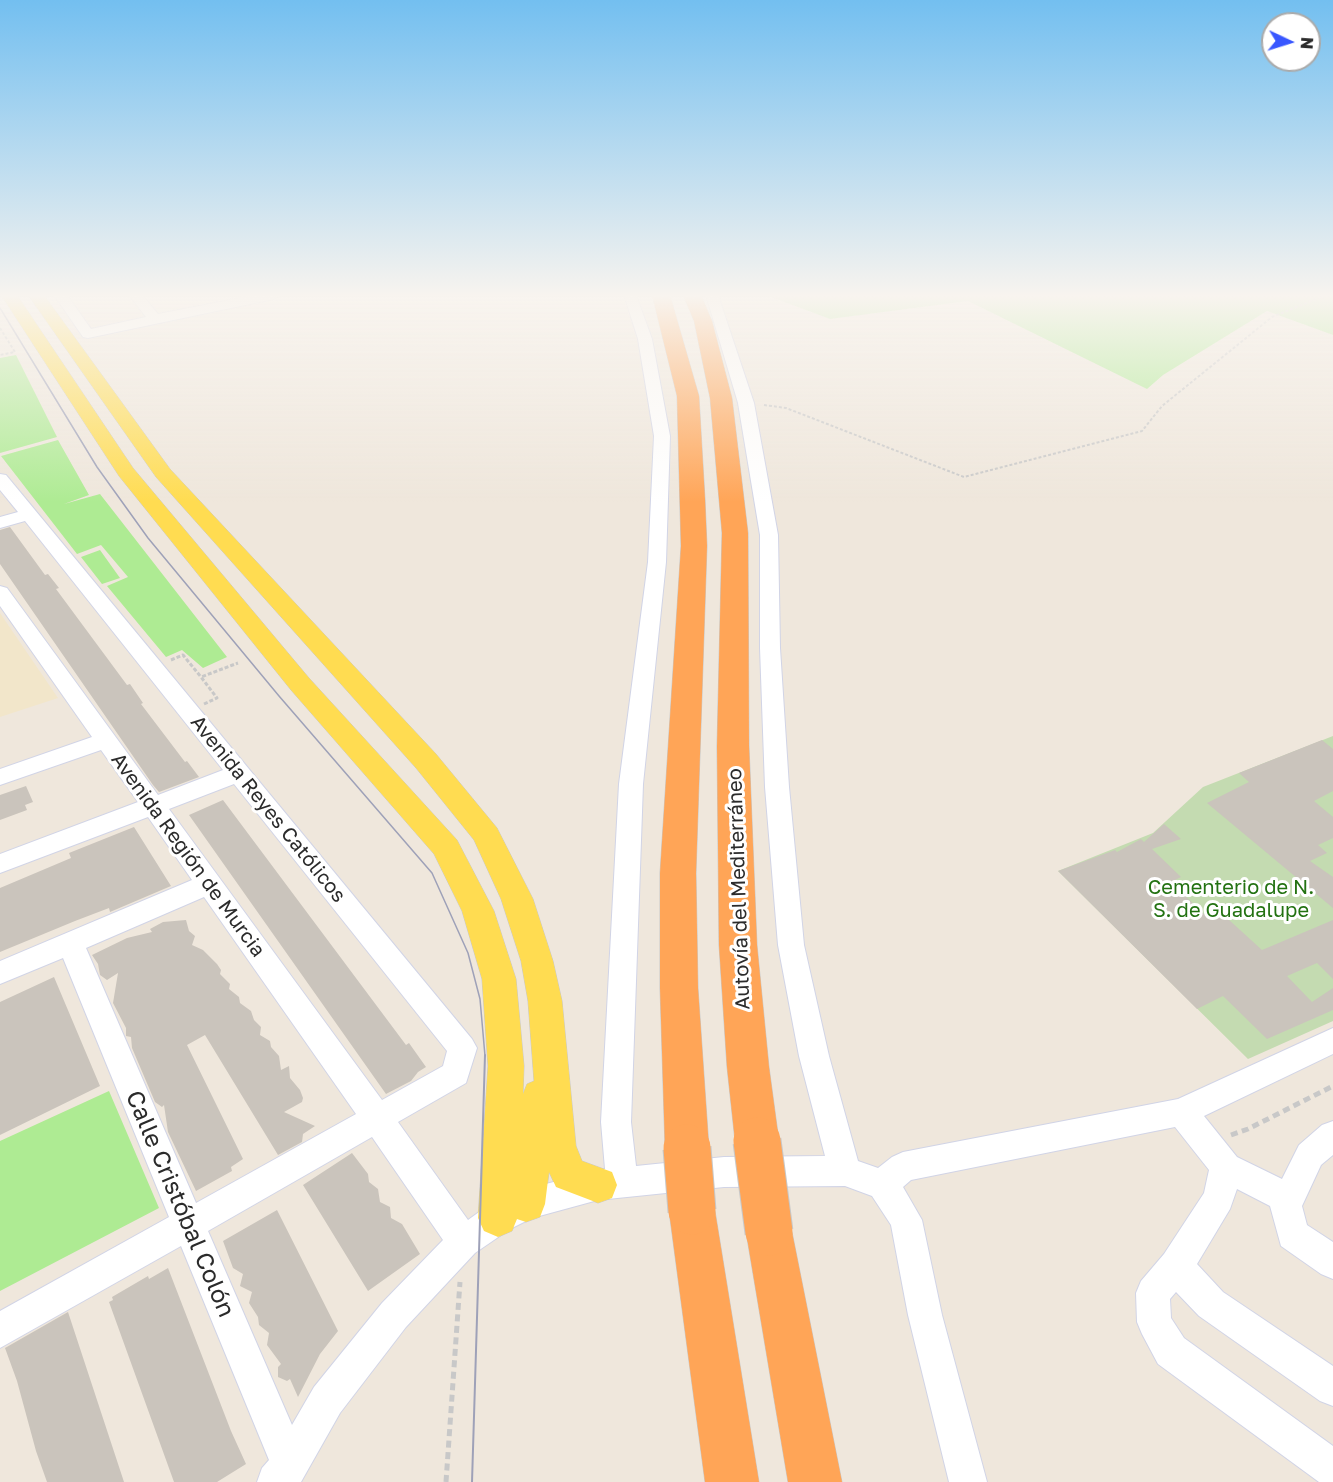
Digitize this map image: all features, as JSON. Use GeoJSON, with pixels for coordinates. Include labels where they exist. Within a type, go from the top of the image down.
{"type":"FeatureCollection","features":[{"type":"Feature","properties":{"kind":"highway"},"geometry":{"type":"LineString","coordinates":[[680,364],[688,396],[694,546],[678,873],[679,988],[692,1211],[732,1482]]}},
{"type":"Feature","properties":{"kind":"highway","name":"Autovía del Mediterráneo"},"geometry":{"type":"LineString","coordinates":[[713,364],[721,398],[734,523],[733,746],[738,934],[748,1067],[770,1232],[815,1482]]}},
{"type":"Feature","properties":{"kind":"main road"},"geometry":{"type":"LineString","coordinates":[[55,364],[126,472],[300,684],[446,848],[478,911],[499,979],[506,1066],[512,1211]]}},
{"type":"Feature","properties":{"kind":"main road"},"geometry":{"type":"LineString","coordinates":[[85,364],[163,473],[426,761],[487,835],[517,899],[537,961],[545,1001],[557,1146],[568,1174],[610,1184]]}},
{"type":"Feature","properties":{"kind":"main road"},"geometry":{"type":"LineString","coordinates":[[512,1211],[548,1046]]}},
{"type":"Feature","properties":{"kind":"street"},"geometry":{"type":"LineString","coordinates":[[610,1184],[616,1122],[631,784],[657,562],[662,436],[649,364]]}},
{"type":"Feature","properties":{"kind":"street"},"geometry":{"type":"LineString","coordinates":[[734,364],[746,403],[769,535],[770,648],[777,787],[791,945],[814,1056],[845,1171]]}},
{"type":"Feature","properties":{"kind":"street","name":"Avenida Reyes Católicos"},"geometry":{"type":"LineString","coordinates":[[0,480],[462,1048],[456,1074],[377,1118]]}},
{"type":"Feature","properties":{"kind":"street"},"geometry":{"type":"LineString","coordinates":[[0,523],[28,515]]}},
{"type":"Feature","properties":{"kind":"street","name":"Avenida Región de Murcia"},"geometry":{"type":"LineString","coordinates":[[0,592],[377,1118],[463,1242]]}},
{"type":"Feature","properties":{"kind":"street"},"geometry":{"type":"LineString","coordinates":[[0,777],[106,741]]}},
{"type":"Feature","properties":{"kind":"street"},"geometry":{"type":"LineString","coordinates":[[0,864],[238,773]]}},
{"type":"Feature","properties":{"kind":"street"},"geometry":{"type":"LineString","coordinates":[[0,973],[209,884]]}},
{"type":"Feature","properties":{"kind":"street","name":"Calle Cristóbal Colón"},"geometry":{"type":"LineString","coordinates":[[70,944],[188,1224],[283,1474]]}},
{"type":"Feature","properties":{"kind":"street"},"geometry":{"type":"LineString","coordinates":[[883,1185],[903,1167],[1182,1112],[1333,1040]]}},
{"type":"Feature","properties":{"kind":"street"},"geometry":{"type":"LineString","coordinates":[[1182,1112],[1226,1167],[1289,1199]]}},
{"type":"Feature","properties":{"kind":"street"},"geometry":{"type":"LineString","coordinates":[[0,1330],[377,1118]]}},
{"type":"Feature","properties":{"kind":"street"},"geometry":{"type":"LineString","coordinates":[[1333,1135],[1310,1155],[1286,1206],[1293,1235],[1333,1262]]}},
{"type":"Feature","properties":{"kind":"street"},"geometry":{"type":"LineString","coordinates":[[1226,1167],[1219,1198],[1176,1266],[1153,1293],[1154,1322],[1171,1351],[1333,1469]]}},
{"type":"Feature","properties":{"kind":"street"},"geometry":{"type":"LineString","coordinates":[[283,1474],[327,1400],[394,1315],[463,1242],[512,1211],[610,1184],[724,1172],[845,1171],[883,1185],[906,1220],[925,1315],[968,1482]]}},
{"type":"Feature","properties":{"kind":"street"},"geometry":{"type":"LineString","coordinates":[[1176,1266],[1211,1304],[1333,1388]]}},
{"type":"Feature","properties":{"kind":"path"},"geometry":{"type":"LineString","coordinates":[[746,403],[786,408],[964,477],[1142,431],[1162,406],[1213,364]]}},
{"type":"Feature","properties":{"kind":"path"},"geometry":{"type":"LineString","coordinates":[[152,667],[183,655],[218,698],[188,711]]}},
{"type":"Feature","properties":{"kind":"path"},"geometry":{"type":"LineString","coordinates":[[201,676],[238,663]]}},
{"type":"Feature","properties":{"kind":"path"},"geometry":{"type":"LineString","coordinates":[[1207,1143],[1248,1129],[1333,1086]]}},
{"type":"Feature","properties":{"kind":"path"},"geometry":{"type":"LineString","coordinates":[[446,1482],[463,1242]]}},
{"type":"Feature","properties":{"kind":"shaded area"},"geometry":{"type":"Polygon","coordinates":[[[0,613],[58,698],[0,717],[0,613]]]}},
{"type":"Feature","properties":{"kind":"green space"},"geometry":{"type":"Polygon","coordinates":[[[0,364],[21,364],[57,437],[0,453],[0,364]]]}},
{"type":"Feature","properties":{"kind":"green space"},"geometry":{"type":"Polygon","coordinates":[[[1096,364],[1181,364],[1147,389],[1096,364]]]}},
{"type":"Feature","properties":{"kind":"green space"},"geometry":{"type":"Polygon","coordinates":[[[58,440],[89,495],[64,504],[100,494],[227,657],[203,668],[182,650],[166,657],[107,586],[128,577],[101,545],[77,554],[1,456],[58,440]]]}},
{"type":"Feature","properties":{"kind":"green space"},"geometry":{"type":"Polygon","coordinates":[[[100,550],[120,578],[102,584],[81,557],[100,550]]]}},
{"type":"Feature","properties":{"kind":"green space","name":"Cementerio de N. S. de Guadalupe"},"geometry":{"type":"Polygon","coordinates":[[[1333,736],[1333,1021],[1248,1059],[1058,871],[1153,833],[1203,787],[1333,736]]]}},
{"type":"Feature","properties":{"kind":"green space"},"geometry":{"type":"Polygon","coordinates":[[[109,1091],[159,1208],[0,1291],[0,1141],[109,1091]]]}},
{"type":"Feature","properties":{"kind":"building"},"geometry":{"type":"Polygon","coordinates":[[[10,527],[45,575],[48,574],[59,588],[56,589],[127,685],[130,684],[143,703],[141,704],[185,762],[187,761],[199,777],[159,792],[153,785],[0,564],[0,530],[10,527]]]}},
{"type":"Feature","properties":{"kind":"building"},"geometry":{"type":"Polygon","coordinates":[[[1322,740],[1333,749],[1333,791],[1314,801],[1333,817],[1333,838],[1318,845],[1327,853],[1310,861],[1333,877],[1333,908],[1207,803],[1249,782],[1239,773],[1322,740]]]}},
{"type":"Feature","properties":{"kind":"building"},"geometry":{"type":"Polygon","coordinates":[[[26,786],[33,802],[25,805],[27,810],[0,820],[0,795],[26,786]]]}},
{"type":"Feature","properties":{"kind":"building"},"geometry":{"type":"Polygon","coordinates":[[[223,800],[406,1045],[409,1043],[426,1067],[418,1072],[411,1081],[386,1094],[189,815],[223,800]]]}},
{"type":"Feature","properties":{"kind":"building"},"geometry":{"type":"Polygon","coordinates":[[[1164,824],[1181,839],[1152,849],[1181,877],[1171,882],[1205,915],[1217,909],[1262,950],[1333,920],[1333,979],[1317,963],[1287,976],[1312,1002],[1333,988],[1333,1010],[1267,1039],[1223,996],[1197,1009],[1058,871],[1115,850],[1117,852],[1141,839],[1144,842],[1164,824]]]}},
{"type":"Feature","properties":{"kind":"building"},"geometry":{"type":"Polygon","coordinates":[[[134,827],[171,886],[110,912],[109,908],[0,952],[0,888],[71,858],[69,853],[134,827]]]}},
{"type":"Feature","properties":{"kind":"building"},"geometry":{"type":"Polygon","coordinates":[[[186,920],[189,931],[195,936],[192,945],[203,950],[217,964],[221,970],[220,974],[230,984],[229,989],[239,997],[240,1003],[251,1011],[254,1020],[261,1027],[260,1035],[270,1041],[271,1047],[279,1056],[281,1070],[289,1066],[290,1078],[300,1090],[303,1098],[302,1102],[284,1112],[315,1126],[303,1134],[302,1142],[278,1155],[205,1035],[187,1045],[243,1159],[231,1167],[232,1171],[196,1191],[168,1132],[164,1105],[162,1107],[155,1102],[132,1048],[131,1037],[126,1036],[126,1028],[113,1003],[118,973],[107,980],[100,975],[98,964],[92,955],[127,938],[152,932],[150,929],[163,922],[186,920]]]}},
{"type":"Feature","properties":{"kind":"building"},"geometry":{"type":"Polygon","coordinates":[[[54,977],[100,1086],[0,1135],[0,1002],[54,977]]]}},
{"type":"Feature","properties":{"kind":"building"},"geometry":{"type":"Polygon","coordinates":[[[352,1153],[368,1174],[369,1182],[378,1189],[380,1202],[390,1207],[391,1218],[402,1224],[420,1254],[368,1291],[303,1185],[352,1153]]]}},
{"type":"Feature","properties":{"kind":"building"},"geometry":{"type":"Polygon","coordinates":[[[277,1210],[338,1331],[320,1354],[298,1397],[290,1379],[287,1381],[278,1377],[278,1367],[281,1364],[267,1345],[269,1333],[259,1325],[258,1317],[249,1303],[252,1292],[240,1286],[243,1274],[233,1268],[223,1241],[277,1210]]]}},
{"type":"Feature","properties":{"kind":"building"},"geometry":{"type":"Polygon","coordinates":[[[168,1268],[246,1464],[217,1482],[174,1482],[109,1302],[113,1300],[112,1297],[148,1276],[149,1279],[168,1268]]]}},
{"type":"Feature","properties":{"kind":"building"},"geometry":{"type":"Polygon","coordinates":[[[68,1312],[124,1482],[47,1482],[36,1451],[17,1381],[5,1348],[68,1312]]]}},
{"type":"Feature","properties":{"kind":"tram line"},"geometry":{"type":"LineString","coordinates":[[34,364],[97,467],[148,538],[279,696],[432,873],[468,953],[480,999],[485,1056]]}},
{"type":"Feature","properties":{"kind":"tram line"},"geometry":{"type":"LineString","coordinates":[[472,1482],[485,1056]]}}]}
